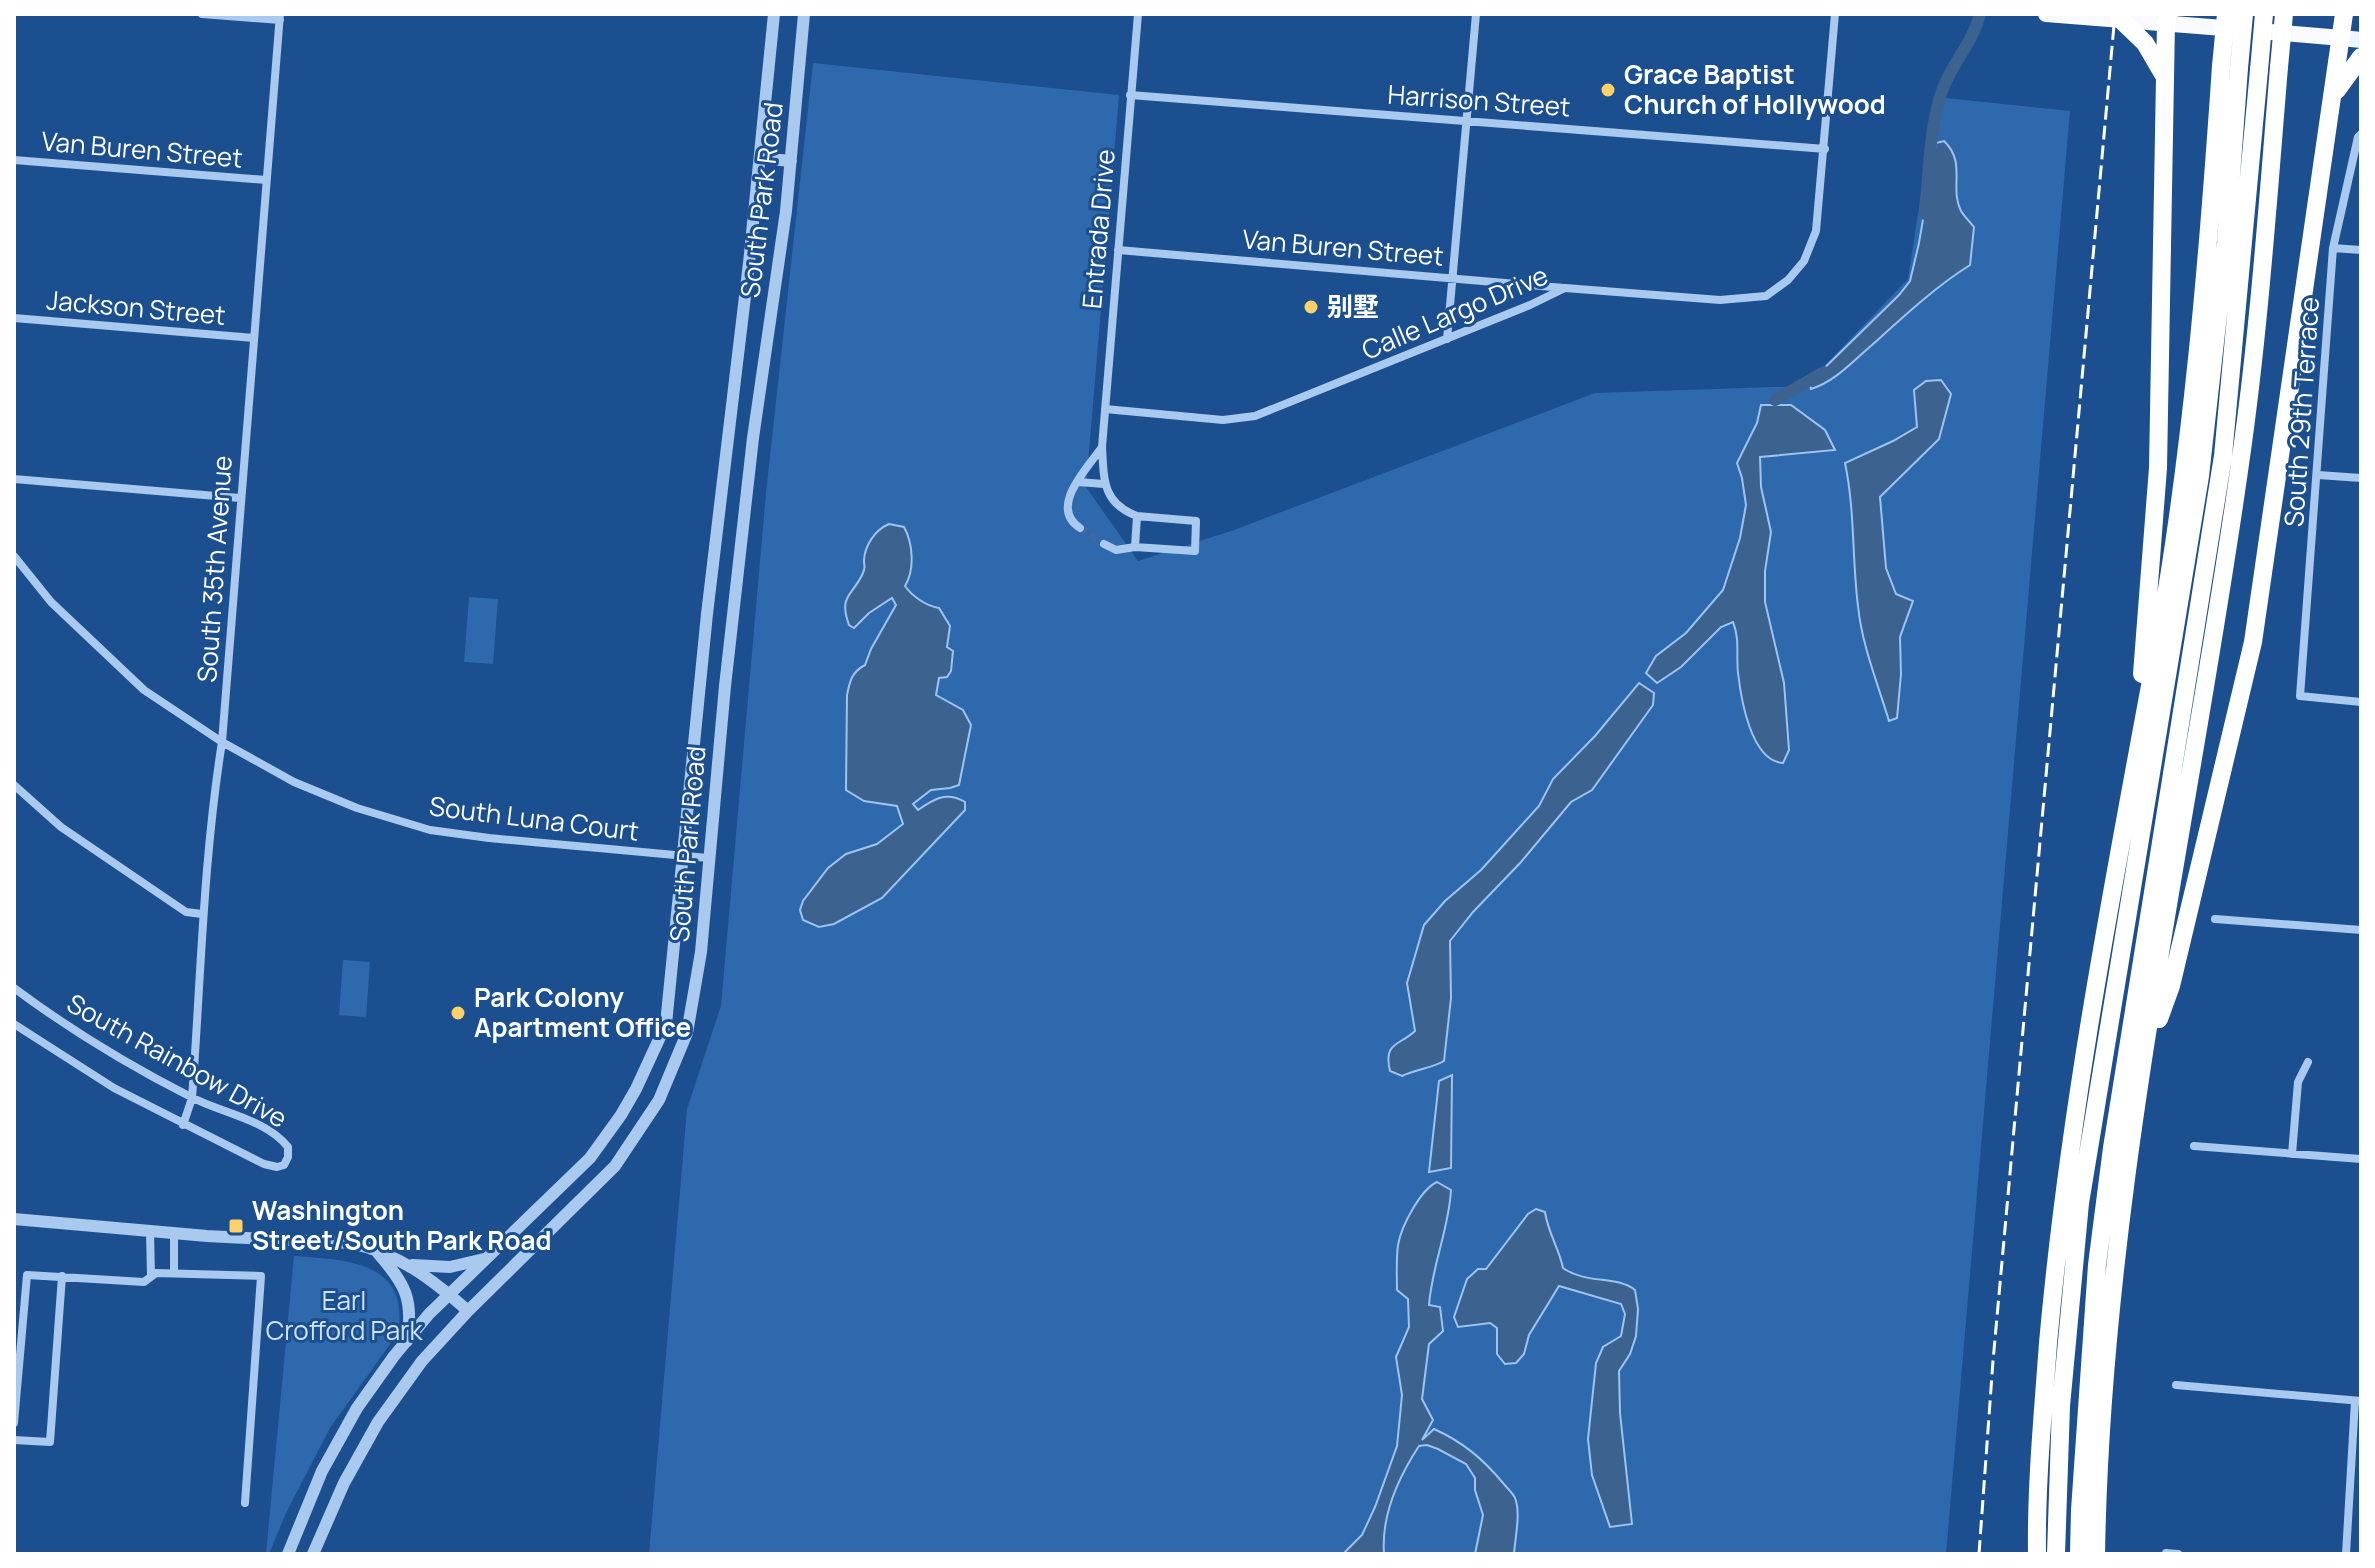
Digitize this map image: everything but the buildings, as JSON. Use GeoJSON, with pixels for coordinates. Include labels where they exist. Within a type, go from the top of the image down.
{"type":"FeatureCollection","features":[{"type":"Feature","properties":{"kind":"highway"},"geometry":{"type":"LineString","coordinates":[[2046,14],[2120,19],[2167,18],[2352,39]]}},
{"type":"Feature","properties":{"kind":"highway"},"geometry":{"type":"LineString","coordinates":[[2056,1554],[2061,1406],[2080,1203],[2200,476],[2226,243],[2230,67],[2226,14]]}},
{"type":"Feature","properties":{"kind":"highway"},"geometry":{"type":"LineString","coordinates":[[2036,1549],[2043,1406],[2055,1262],[2105,934],[2158,640],[2187,456],[2230,67],[2244,14]]}},
{"type":"Feature","properties":{"kind":"highway"},"geometry":{"type":"LineString","coordinates":[[2079,1554],[2097,1265],[2112,1148],[2223,456],[2264,14]]}},
{"type":"Feature","properties":{"kind":"highway"},"geometry":{"type":"LineString","coordinates":[[2096,1554],[2102,1406],[2115,1262],[2143,1059],[2240,463],[2262,268],[2284,14]]}},
{"type":"Feature","properties":{"kind":"highway"},"geometry":{"type":"LineString","coordinates":[[2143,1059],[2171,986],[2253,642],[2333,96],[2352,39],[2344,14]]}},
{"type":"Feature","properties":{"kind":"highway"},"geometry":{"type":"LineString","coordinates":[[2140,733],[2158,468],[2167,18]]}},
{"type":"Feature","properties":{"kind":"highway"},"geometry":{"type":"LineString","coordinates":[[2120,19],[2145,43],[2166,80]]}},
{"type":"Feature","properties":{"kind":"highway"},"geometry":{"type":"LineString","coordinates":[[2333,96],[2361,57]]}},
{"type":"Feature","properties":{"kind":"street"},"geometry":{"type":"LineString","coordinates":[[202,14],[280,17]]}},
{"type":"Feature","properties":{"kind":"street","name":"South Park Road"},"geometry":{"type":"LineString","coordinates":[[288,1554],[322,1471],[357,1408],[429,1314],[590,1158],[621,1115],[654,1054],[666,1024],[707,614],[774,14]]}},
{"type":"Feature","properties":{"kind":"street","name":"South Park Road"},"geometry":{"type":"LineString","coordinates":[[313,1554],[344,1483],[378,1422],[422,1361],[468,1311],[615,1166],[659,1100],[682,1047],[694,1002],[753,438],[791,161],[804,14]]}},
{"type":"Feature","properties":{"kind":"street","name":"Entrada Drive"},"geometry":{"type":"LineString","coordinates":[[1104,484],[1102,447],[1138,14]]}},
{"type":"Feature","properties":{"kind":"street"},"geometry":{"type":"LineString","coordinates":[[1447,339],[1476,14]]}},
{"type":"Feature","properties":{"kind":"street","name":"Calle Largo Drive"},"geometry":{"type":"LineString","coordinates":[[1105,409],[1223,420],[1255,416],[1565,288],[1720,300],[1766,296],[1788,280],[1804,261],[1816,231],[1835,14]]}},
{"type":"Feature","properties":{"kind":"street","name":"South 35th Avenue"},"geometry":{"type":"LineString","coordinates":[[183,1125],[192,1098],[209,822],[222,742],[280,17]]}},
{"type":"Feature","properties":{"kind":"street","name":"Harrison Street"},"geometry":{"type":"LineString","coordinates":[[1130,95],[1825,149]]}},
{"type":"Feature","properties":{"kind":"street","name":"South 29th Terrace"},"geometry":{"type":"LineString","coordinates":[[2361,134],[2333,248],[2300,696],[2361,702]]}},
{"type":"Feature","properties":{"kind":"street"},"geometry":{"type":"LineString","coordinates":[[760,158],[791,161]]}},
{"type":"Feature","properties":{"kind":"street","name":"Van Buren Street"},"geometry":{"type":"LineString","coordinates":[[14,160],[266,180]]}},
{"type":"Feature","properties":{"kind":"street"},"geometry":{"type":"LineString","coordinates":[[2333,248],[2361,250]]}},
{"type":"Feature","properties":{"kind":"street","name":"Van Buren Street"},"geometry":{"type":"LineString","coordinates":[[1118,250],[1565,288]]}},
{"type":"Feature","properties":{"kind":"street","name":"Jackson Street"},"geometry":{"type":"LineString","coordinates":[[14,318],[254,338]]}},
{"type":"Feature","properties":{"kind":"street"},"geometry":{"type":"LineString","coordinates":[[1080,528],[1066,512],[1067,500],[1102,447]]}},
{"type":"Feature","properties":{"kind":"street"},"geometry":{"type":"LineString","coordinates":[[2318,475],[2361,478]]}},
{"type":"Feature","properties":{"kind":"street"},"geometry":{"type":"LineString","coordinates":[[14,479],[240,498]]}},
{"type":"Feature","properties":{"kind":"street"},"geometry":{"type":"LineString","coordinates":[[1078,482],[1104,484],[1115,502],[1137,516],[1196,521],[1195,551],[1135,547],[1116,550],[1104,544]]}},
{"type":"Feature","properties":{"kind":"street"},"geometry":{"type":"LineString","coordinates":[[1135,547],[1137,516]]}},
{"type":"Feature","properties":{"kind":"street","name":"South Luna Court"},"geometry":{"type":"LineString","coordinates":[[14,556],[51,602],[144,690],[222,742],[294,782],[357,808],[430,830],[708,858]]}},
{"type":"Feature","properties":{"kind":"street"},"geometry":{"type":"LineString","coordinates":[[14,785],[61,827],[186,912],[202,914]]}},
{"type":"Feature","properties":{"kind":"street"},"geometry":{"type":"LineString","coordinates":[[2215,919],[2361,930]]}},
{"type":"Feature","properties":{"kind":"street","name":"South Rainbow Drive"},"geometry":{"type":"LineString","coordinates":[[14,988],[116,1055],[192,1098],[272,1132],[288,1147],[284,1165],[264,1164],[183,1125],[114,1088],[14,1024]]}},
{"type":"Feature","properties":{"kind":"street"},"geometry":{"type":"LineString","coordinates":[[2292,1154],[2298,1082],[2308,1062]]}},
{"type":"Feature","properties":{"kind":"street"},"geometry":{"type":"LineString","coordinates":[[2194,1146],[2361,1159]]}},
{"type":"Feature","properties":{"kind":"street"},"geometry":{"type":"LineString","coordinates":[[14,1219],[174,1233],[332,1241],[373,1248],[409,1264],[468,1311]]}},
{"type":"Feature","properties":{"kind":"street"},"geometry":{"type":"LineString","coordinates":[[150,1231],[151,1276]]}},
{"type":"Feature","properties":{"kind":"street"},"geometry":{"type":"LineString","coordinates":[[174,1233],[174,1272]]}},
{"type":"Feature","properties":{"kind":"street"},"geometry":{"type":"LineString","coordinates":[[373,1248],[403,1284],[410,1314],[407,1341]]}},
{"type":"Feature","properties":{"kind":"street"},"geometry":{"type":"LineString","coordinates":[[409,1264],[450,1267],[487,1258]]}},
{"type":"Feature","properties":{"kind":"street"},"geometry":{"type":"LineString","coordinates":[[14,1423],[27,1275],[144,1282],[156,1273],[174,1272],[261,1276],[245,1503]]}},
{"type":"Feature","properties":{"kind":"street"},"geometry":{"type":"LineString","coordinates":[[14,1440],[50,1442],[62,1276]]}},
{"type":"Feature","properties":{"kind":"street"},"geometry":{"type":"LineString","coordinates":[[2176,1385],[2358,1401],[2346,1554]]}},
{"type":"Feature","properties":{"kind":"street"},"geometry":{"type":"LineString","coordinates":[[2166,1553],[2178,1554]]}},
{"type":"Feature","properties":{"kind":"green space"},"geometry":{"type":"Polygon","coordinates":[[[813,63],[1119,95],[1086,487],[1138,561],[1234,530],[1595,393],[1805,386],[1908,279],[1936,97],[2070,111],[1946,1554],[649,1554],[687,1109],[721,1006],[766,493],[813,63]]]}},
{"type":"Feature","properties":{"kind":"green space"},"geometry":{"type":"Polygon","coordinates":[[[469,597],[498,599],[493,664],[464,662],[469,597]]]}},
{"type":"Feature","properties":{"kind":"green space"},"geometry":{"type":"Polygon","coordinates":[[[343,960],[370,962],[366,1017],[339,1015],[343,960]]]}},
{"type":"Feature","properties":{"kind":"green space","name":"Earl Crofford Park"},"geometry":{"type":"Polygon","coordinates":[[[294,1256],[353,1263],[384,1278],[394,1291],[399,1309],[398,1333],[330,1428],[286,1513],[269,1554],[266,1554],[294,1256]]]}},
{"type":"Feature","properties":{"kind":"shaded area"},"geometry":{"type":"Polygon","coordinates":[[[1944,141],[1955,158],[1958,202],[1962,213],[1974,227],[1970,265],[1920,303],[1844,370],[1811,389],[1809,383],[1910,281],[1936,143],[1944,141]]]}},
{"type":"Feature","properties":{"kind":"shaded area"},"geometry":{"type":"Polygon","coordinates":[[[1941,380],[1951,394],[1939,439],[1880,497],[1886,568],[1896,594],[1913,601],[1900,637],[1897,718],[1889,721],[1860,621],[1845,463],[1917,427],[1914,390],[1926,381],[1941,380]]]}},
{"type":"Feature","properties":{"kind":"shaded area"},"geometry":{"type":"Polygon","coordinates":[[[1761,405],[1791,405],[1825,430],[1835,450],[1760,457],[1761,487],[1771,532],[1765,571],[1765,602],[1784,683],[1789,750],[1783,763],[1772,760],[1763,752],[1750,727],[1739,684],[1733,622],[1721,627],[1681,667],[1657,683],[1646,673],[1656,656],[1686,633],[1723,590],[1740,538],[1746,505],[1737,463],[1757,423],[1761,405]]]}},
{"type":"Feature","properties":{"kind":"shaded area"},"geometry":{"type":"Polygon","coordinates":[[[889,524],[904,527],[909,541],[912,556],[905,586],[920,600],[939,608],[950,626],[947,647],[953,651],[951,671],[947,677],[939,678],[936,695],[963,710],[971,725],[959,785],[931,790],[913,804],[918,810],[935,800],[952,797],[965,802],[965,810],[882,898],[834,924],[819,927],[803,920],[800,910],[803,901],[828,868],[846,854],[877,844],[903,824],[897,806],[864,801],[846,790],[849,685],[854,674],[865,665],[896,605],[892,598],[869,613],[854,628],[849,625],[845,607],[865,568],[869,544],[879,530],[889,524]]]}},
{"type":"Feature","properties":{"kind":"shaded area"},"geometry":{"type":"Polygon","coordinates":[[[1639,683],[1654,693],[1653,705],[1592,790],[1571,802],[1450,941],[1451,998],[1444,1061],[1402,1076],[1390,1071],[1388,1062],[1391,1050],[1415,1031],[1407,983],[1424,925],[1445,901],[1481,870],[1539,806],[1553,779],[1595,736],[1639,683]]]}},
{"type":"Feature","properties":{"kind":"shaded area"},"geometry":{"type":"Polygon","coordinates":[[[1452,1075],[1451,1168],[1429,1172],[1439,1081],[1452,1075]]]}},
{"type":"Feature","properties":{"kind":"shaded area"},"geometry":{"type":"Polygon","coordinates":[[[1437,1182],[1451,1190],[1429,1305],[1440,1307],[1443,1331],[1429,1344],[1422,1399],[1433,1420],[1422,1440],[1434,1429],[1463,1445],[1511,1492],[1518,1511],[1514,1554],[1475,1554],[1483,1515],[1475,1490],[1475,1478],[1466,1464],[1427,1445],[1419,1446],[1392,1497],[1385,1525],[1384,1554],[1343,1554],[1362,1535],[1397,1446],[1402,1395],[1396,1357],[1409,1327],[1408,1299],[1397,1290],[1398,1245],[1412,1210],[1437,1182]]]}},
{"type":"Feature","properties":{"kind":"shaded area"},"geometry":{"type":"Polygon","coordinates":[[[1536,1209],[1545,1212],[1563,1268],[1582,1276],[1628,1285],[1635,1290],[1638,1309],[1636,1336],[1630,1354],[1619,1371],[1620,1413],[1632,1524],[1610,1527],[1592,1475],[1588,1439],[1596,1363],[1603,1347],[1621,1336],[1625,1314],[1621,1304],[1559,1286],[1529,1335],[1524,1354],[1516,1363],[1505,1364],[1497,1354],[1497,1328],[1490,1323],[1458,1327],[1454,1317],[1467,1279],[1478,1269],[1486,1269],[1528,1214],[1536,1209]]]}},
{"type":"Feature","properties":{"kind":"waterway"},"geometry":{"type":"LineString","coordinates":[[1925,214],[1930,152],[1938,106],[1946,81],[1980,14]]}},
{"type":"Feature","properties":{"kind":"waterway"},"geometry":{"type":"LineString","coordinates":[[1775,400],[1824,372]]}},
{"type":"Feature","properties":{"kind":"tunnel"},"geometry":{"type":"LineString","coordinates":[[1080,528],[1104,544]]}},
{"type":"Feature","properties":{"kind":"railway"},"geometry":{"type":"LineString","coordinates":[[1979,1554],[1993,1361],[2115,14]]}},
{"type":"Feature","properties":{"kind":"place","name":"Grace Baptist Church of Hollywood"},"geometry":{"type":"Point","coordinates":[1608,90]}},
{"type":"Feature","properties":{"kind":"place","name":"别墅"},"geometry":{"type":"Point","coordinates":[1311,307]}},
{"type":"Feature","properties":{"kind":"place","name":"Park Colony Apartment Office"},"geometry":{"type":"Point","coordinates":[458,1013]}},
{"type":"Feature","properties":{"kind":"place","name":"Washington Street/South Park Road"},"geometry":{"type":"Point","coordinates":[236,1226]}}]}
